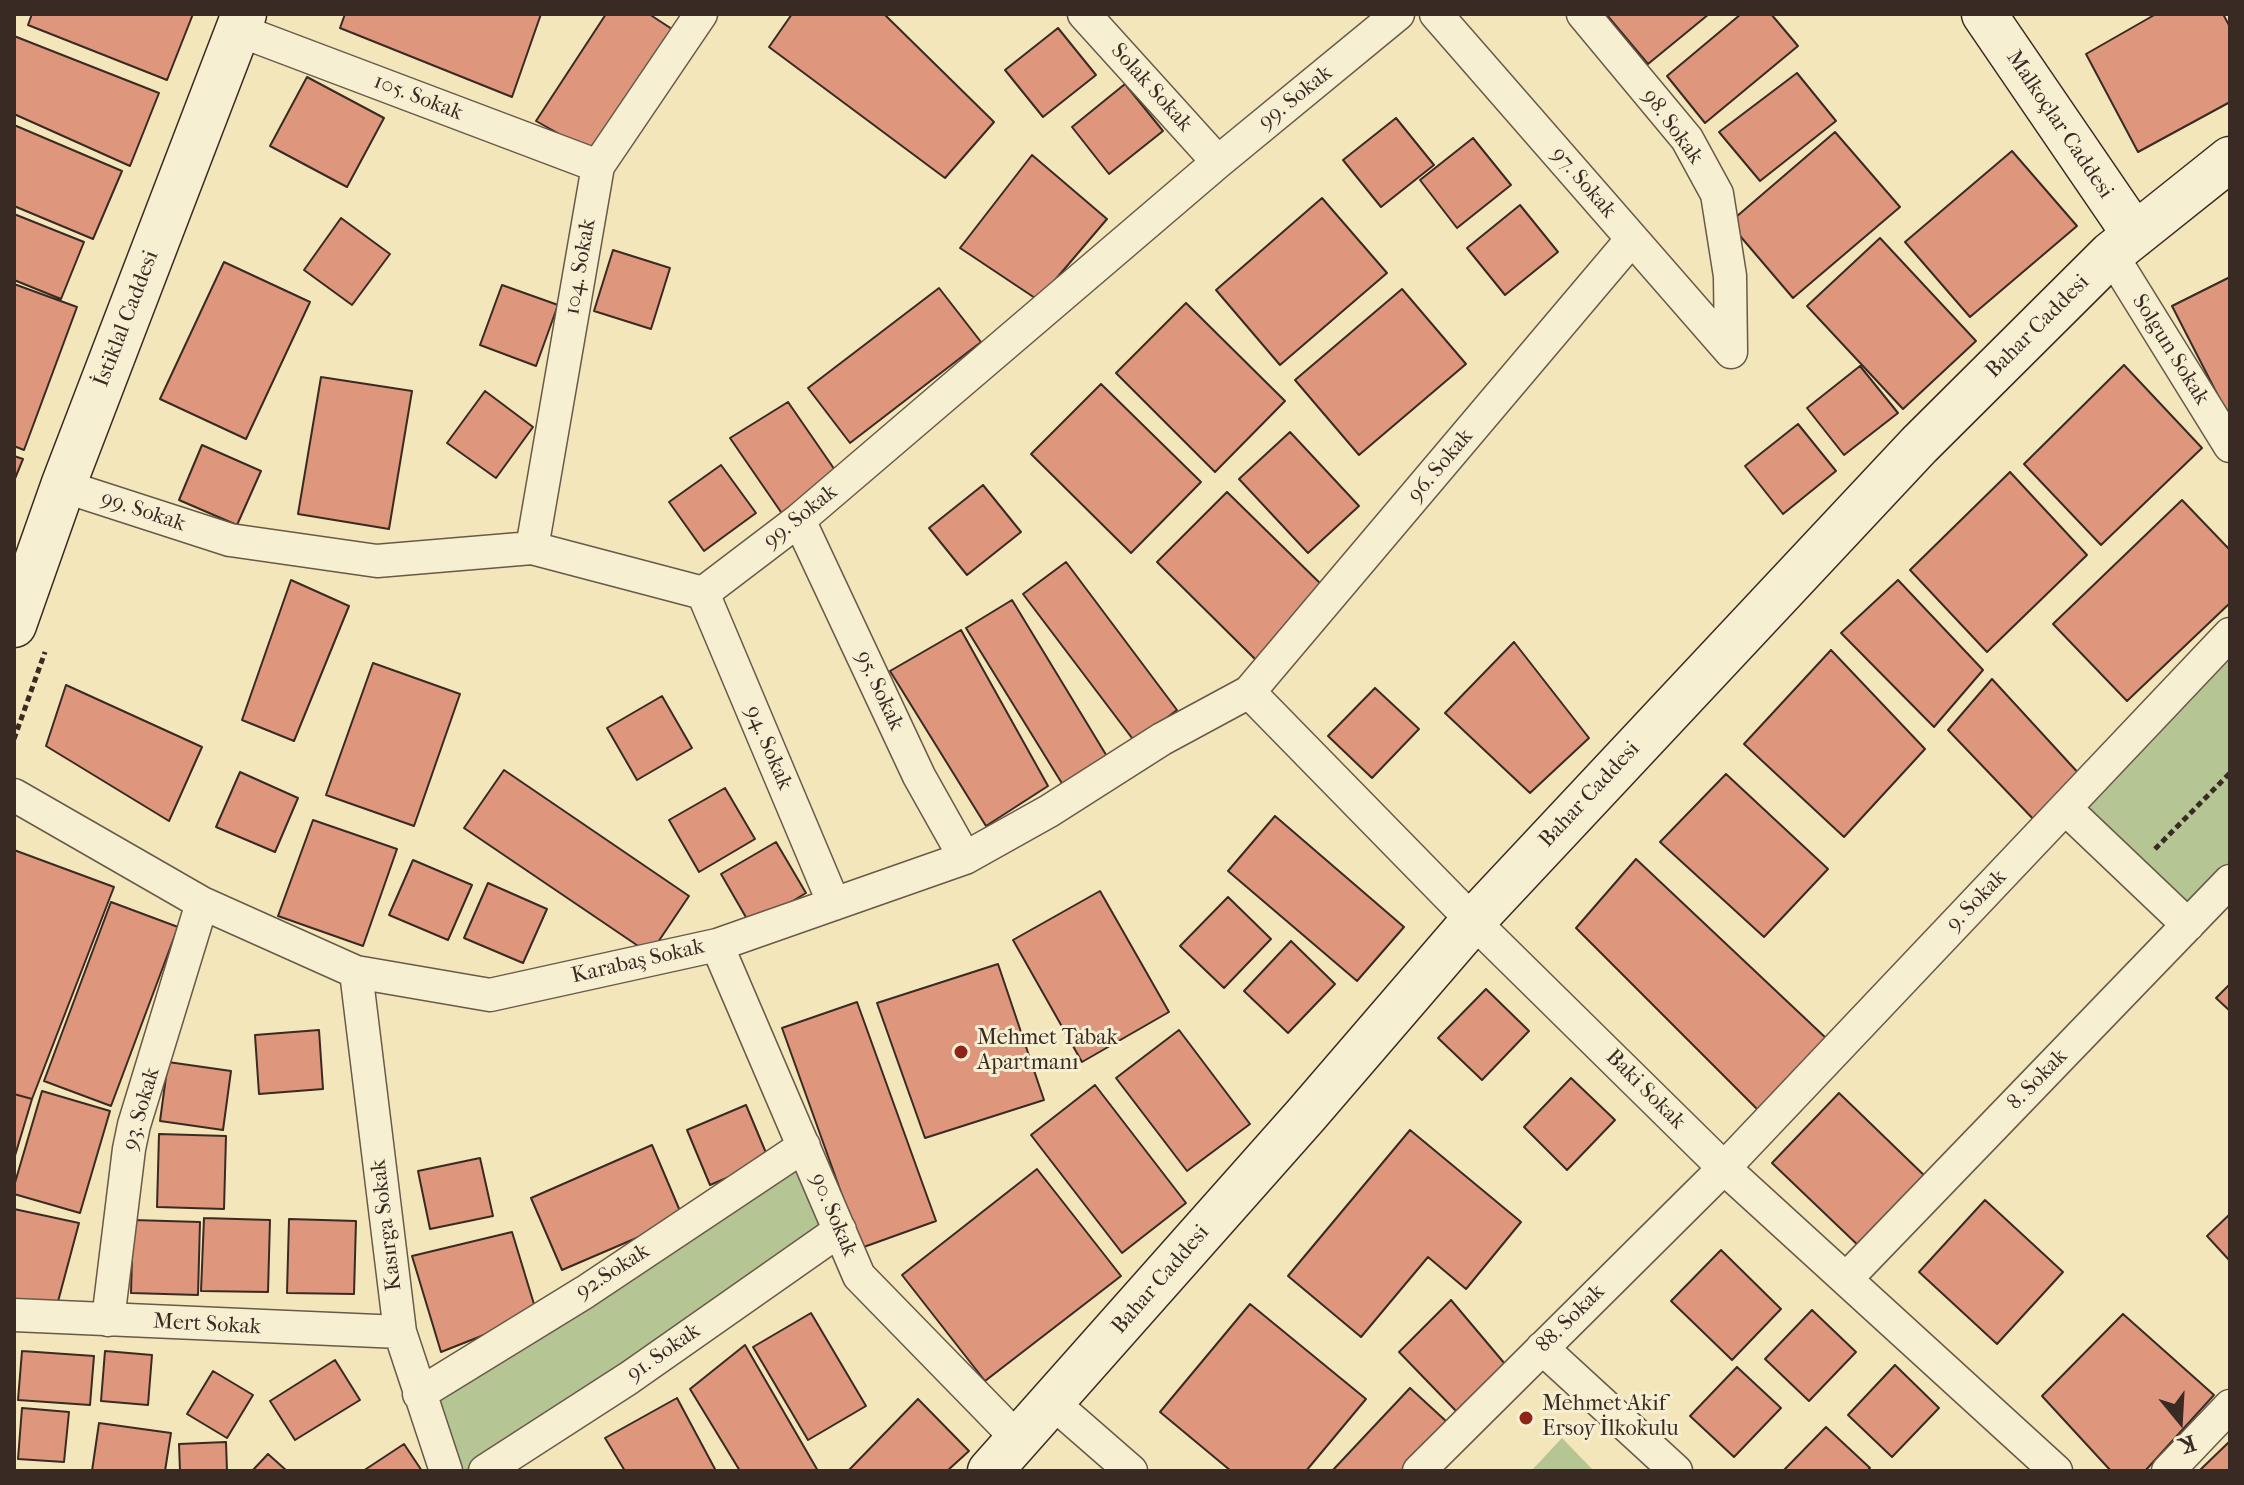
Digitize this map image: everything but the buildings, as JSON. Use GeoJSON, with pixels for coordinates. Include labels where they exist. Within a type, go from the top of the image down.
{"type":"FeatureCollection","features":[{"type":"Feature","properties":{"kind":"street","name":"104. Sokak"},"geometry":{"type":"LineString","coordinates":[[532,548],[598,166],[701,14]]}},
{"type":"Feature","properties":{"kind":"street","name":"Solak Sokak"},"geometry":{"type":"LineString","coordinates":[[1084,14],[1218,162]]}},
{"type":"Feature","properties":{"kind":"street","name":"99. Sokak"},"geometry":{"type":"LineString","coordinates":[[63,486],[230,540],[377,561],[532,548],[703,593],[799,520],[1218,162],[1398,14]]}},
{"type":"Feature","properties":{"kind":"street","name":"97. Sokak"},"geometry":{"type":"LineString","coordinates":[[1436,14],[1731,352]]}},
{"type":"Feature","properties":{"kind":"street","name":"98. Sokak"},"geometry":{"type":"LineString","coordinates":[[1583,14],[1687,139],[1717,194],[1730,276],[1731,352]]}},
{"type":"Feature","properties":{"kind":"street","name":"Malkoçlar Caddesi"},"geometry":{"type":"LineString","coordinates":[[1984,14],[2123,244]]}},
{"type":"Feature","properties":{"kind":"street","name":"105. Sokak"},"geometry":{"type":"LineString","coordinates":[[241,22],[598,166]]}},
{"type":"Feature","properties":{"kind":"street","name":"İstiklal Caddesi"},"geometry":{"type":"LineString","coordinates":[[15,617],[241,22]]}},
{"type":"Feature","properties":{"kind":"street","name":"Bahar Caddesi"},"geometry":{"type":"LineString","coordinates":[[990,1471],[1053,1403],[1473,921],[1919,445],[2123,244],[2230,159]]}},
{"type":"Feature","properties":{"kind":"street","name":"96. Sokak"},"geometry":{"type":"LineString","coordinates":[[1249,692],[1632,239]]}},
{"type":"Feature","properties":{"kind":"street","name":"Solgun Sokak"},"geometry":{"type":"LineString","coordinates":[[2123,244],[2230,446]]}},
{"type":"Feature","properties":{"kind":"street","name":"95. Sokak"},"geometry":{"type":"LineString","coordinates":[[799,520],[919,776],[965,858]]}},
{"type":"Feature","properties":{"kind":"street","name":"94. Sokak"},"geometry":{"type":"LineString","coordinates":[[703,593],[834,904]]}},
{"type":"Feature","properties":{"kind":"street","name":"9. Sokak"},"geometry":{"type":"LineString","coordinates":[[1724,1168],[2230,634]]}},
{"type":"Feature","properties":{"kind":"street","name":"Karabaş Sokak"},"geometry":{"type":"LineString","coordinates":[[14,795],[202,903],[356,972],[490,995],[717,945],[965,858],[1049,811],[1162,739],[1249,692]]}},
{"type":"Feature","properties":{"kind":"street","name":"Baki Sokak"},"geometry":{"type":"LineString","coordinates":[[1249,692],[1473,921],[1724,1168],[2056,1471]]}},
{"type":"Feature","properties":{"kind":"street"},"geometry":{"type":"LineString","coordinates":[[2065,808],[2188,925]]}},
{"type":"Feature","properties":{"kind":"street","name":"8. Sokak"},"geometry":{"type":"LineString","coordinates":[[1846,1279],[2230,881]]}},
{"type":"Feature","properties":{"kind":"street","name":"93. Sokak"},"geometry":{"type":"LineString","coordinates":[[108,1320],[129,1149],[202,903]]}},
{"type":"Feature","properties":{"kind":"street","name":"90. Sokak"},"geometry":{"type":"LineString","coordinates":[[717,945],[859,1276],[1019,1440]]}},
{"type":"Feature","properties":{"kind":"street","name":"Kasırga Sokak"},"geometry":{"type":"LineString","coordinates":[[356,972],[400,1332],[446,1471]]}},
{"type":"Feature","properties":{"kind":"street","name":"92.Sokak"},"geometry":{"type":"LineString","coordinates":[[419,1394],[585,1292],[804,1146]]}},
{"type":"Feature","properties":{"kind":"street","name":"88. Sokak"},"geometry":{"type":"LineString","coordinates":[[1419,1471],[1724,1168]]}},
{"type":"Feature","properties":{"kind":"street","name":"91. Sokak"},"geometry":{"type":"LineString","coordinates":[[485,1471],[629,1378],[840,1230]]}},
{"type":"Feature","properties":{"kind":"street","name":"Mert Sokak"},"geometry":{"type":"LineString","coordinates":[[14,1315],[400,1332]]}},
{"type":"Feature","properties":{"kind":"street"},"geometry":{"type":"LineString","coordinates":[[1542,1348],[1676,1471]]}},
{"type":"Feature","properties":{"kind":"street"},"geometry":{"type":"LineString","coordinates":[[1053,1403],[1131,1471]]}},
{"type":"Feature","properties":{"kind":"street"},"geometry":{"type":"LineString","coordinates":[[2168,1471],[2230,1406]]}},
{"type":"Feature","properties":{"kind":"path"},"geometry":{"type":"LineString","coordinates":[[2133,872],[2230,773]]}},
{"type":"Feature","properties":{"kind":"green space"},"geometry":{"type":"Polygon","coordinates":[[[2230,652],[2230,869],[2189,912],[2081,811],[2230,652]]]}},
{"type":"Feature","properties":{"kind":"green space"},"geometry":{"type":"Polygon","coordinates":[[[803,1153],[836,1229],[476,1471],[450,1471],[422,1395],[803,1153]]]}},
{"type":"Feature","properties":{"kind":"green space"},"geometry":{"type":"Polygon","coordinates":[[[1562,1438],[1594,1471],[1531,1471],[1562,1438]]]}},
{"type":"Feature","properties":{"kind":"place","name":"Mehmet Tabak Apartmanı"},"geometry":{"type":"Point","coordinates":[961,1052]}},
{"type":"Feature","properties":{"kind":"place","name":"Mehmet Akif Ersoy İlkokulu"},"geometry":{"type":"Point","coordinates":[1526,1418]}}]}
